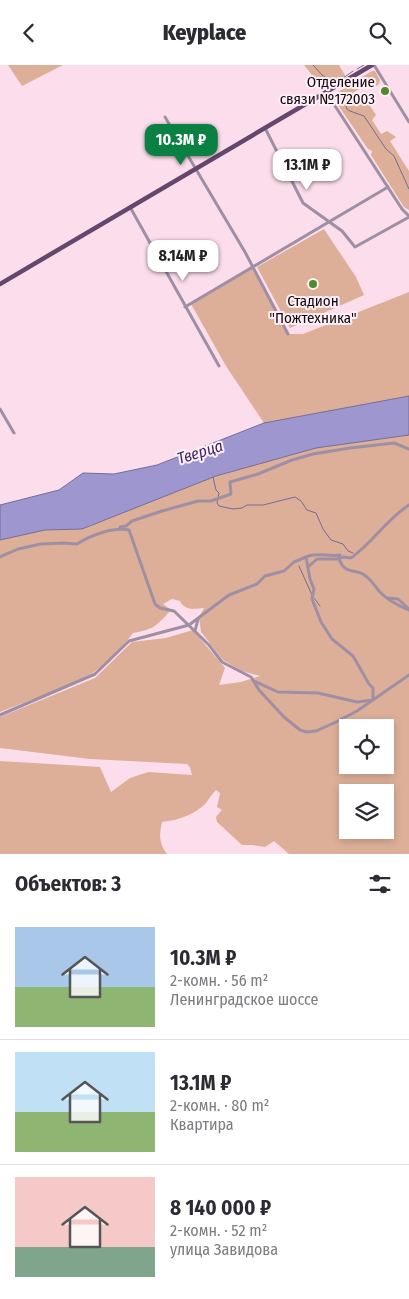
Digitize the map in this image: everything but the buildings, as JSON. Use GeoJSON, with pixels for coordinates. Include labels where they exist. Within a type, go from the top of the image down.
{"type":"FeatureCollection","features":[{"type":"Feature","properties":{"kind":"main road"},"geometry":{"type":"LineString","coordinates":[[0,284],[373,65]]}},
{"type":"Feature","properties":{"kind":"street"},"geometry":{"type":"LineString","coordinates":[[373,65],[408,116],[409,122]]}},
{"type":"Feature","properties":{"kind":"street"},"geometry":{"type":"LineString","coordinates":[[265,128],[303,203],[342,231],[355,247],[409,216],[402,209],[326,92]]}},
{"type":"Feature","properties":{"kind":"street"},"geometry":{"type":"LineString","coordinates":[[165,117],[253,267],[288,334]]}},
{"type":"Feature","properties":{"kind":"street"},"geometry":{"type":"LineString","coordinates":[[185,307],[388,187]]}},
{"type":"Feature","properties":{"kind":"street"},"geometry":{"type":"LineString","coordinates":[[130,207],[219,366]]}},
{"type":"Feature","properties":{"kind":"street"},"geometry":{"type":"LineString","coordinates":[[0,409],[14,433]]}},
{"type":"Feature","properties":{"kind":"street"},"geometry":{"type":"LineString","coordinates":[[0,557],[18,549],[41,544],[77,544],[83,540],[126,526],[132,521],[162,511],[198,501],[211,501],[231,494],[230,482],[258,474],[292,460],[350,448],[394,443],[409,449]]}},
{"type":"Feature","properties":{"kind":"street"},"geometry":{"type":"LineString","coordinates":[[308,567],[317,559],[339,559],[343,557],[351,559],[363,550],[397,513],[409,505]]}},
{"type":"Feature","properties":{"kind":"street"},"geometry":{"type":"LineString","coordinates":[[118,528],[129,530],[154,604],[160,608],[174,611],[195,631],[222,662],[251,677],[258,690],[284,717],[300,730],[307,732],[316,731],[327,726],[373,700],[409,675]]}},
{"type":"Feature","properties":{"kind":"street"},"geometry":{"type":"LineString","coordinates":[[0,715],[94,674],[129,641],[189,625],[229,595],[257,584],[265,576],[284,571],[294,562],[310,555],[330,557],[340,555],[339,559],[343,568],[350,572],[363,574],[374,583],[380,592],[388,598],[398,599],[409,609]]}},
{"type":"Feature","properties":{"kind":"street"},"geometry":{"type":"LineString","coordinates":[[306,557],[314,589],[312,599],[321,621],[332,639],[353,656],[369,685],[373,688],[373,700]]}},
{"type":"Feature","properties":{"kind":"street"},"geometry":{"type":"LineString","coordinates":[[195,631],[198,619]]}},
{"type":"Feature","properties":{"kind":"street"},"geometry":{"type":"LineString","coordinates":[[254,681],[278,692],[318,693],[357,702],[373,700]]}},
{"type":"Feature","properties":{"kind":"shaded area"},"geometry":{"type":"Polygon","coordinates":[[[8,65],[63,65],[22,86],[8,65]]]}},
{"type":"Feature","properties":{"kind":"shaded area"},"geometry":{"type":"Polygon","coordinates":[[[304,65],[339,65],[346,77],[323,89],[304,65]]]}},
{"type":"Feature","properties":{"kind":"shaded area"},"geometry":{"type":"Polygon","coordinates":[[[375,71],[380,80],[379,84],[376,86],[364,86],[351,94],[351,100],[356,107],[367,101],[376,115],[372,120],[381,134],[387,131],[396,137],[390,141],[409,171],[409,210],[404,207],[371,155],[372,151],[368,149],[336,102],[338,92],[375,71]]]}},
{"type":"Feature","properties":{"kind":"shaded area","name":"Стадион \"Пожтехника\""},"geometry":{"type":"Polygon","coordinates":[[[324,229],[356,277],[364,295],[290,328],[257,267],[324,229]]]}},
{"type":"Feature","properties":{"kind":"shaded area"},"geometry":{"type":"Polygon","coordinates":[[[253,267],[288,334],[303,334],[409,292],[409,396],[264,423],[226,366],[191,304],[253,267]]]}},
{"type":"Feature","properties":{"kind":"shaded area"},"geometry":{"type":"Polygon","coordinates":[[[409,435],[409,854],[289,854],[274,841],[265,847],[242,845],[217,822],[216,817],[222,810],[217,807],[220,793],[216,790],[206,803],[191,814],[162,822],[160,839],[167,854],[0,854],[0,761],[100,767],[111,792],[130,778],[148,772],[192,775],[187,764],[90,759],[0,748],[0,717],[95,678],[132,642],[166,638],[193,630],[225,668],[219,685],[241,682],[260,676],[242,671],[223,660],[201,632],[199,617],[204,608],[187,608],[180,601],[172,599],[163,604],[171,610],[158,623],[146,630],[133,633],[114,655],[97,670],[58,689],[0,712],[0,540],[45,530],[82,529],[216,476],[316,448],[409,435]]]}},
{"type":"Feature","properties":{"kind":"water","name":"Тверца"},"geometry":{"type":"Polygon","coordinates":[[[409,396],[409,435],[316,448],[216,476],[82,529],[45,530],[0,540],[0,505],[59,490],[83,473],[114,474],[157,465],[264,423],[409,396]]]}},
{"type":"Feature","properties":{"kind":"waterway"},"geometry":{"type":"LineString","coordinates":[[313,65],[322,75],[335,84],[353,71]]}},
{"type":"Feature","properties":{"kind":"waterway"},"geometry":{"type":"LineString","coordinates":[[357,69],[364,65]]}},
{"type":"Feature","properties":{"kind":"waterway"},"geometry":{"type":"LineString","coordinates":[[342,94],[347,109],[364,116],[386,149],[394,156],[409,189]]}},
{"type":"Feature","properties":{"kind":"waterway"},"geometry":{"type":"LineString","coordinates":[[213,477],[216,490],[219,493],[217,503],[219,506],[233,509],[242,508],[247,505],[263,505],[295,497],[301,501],[307,510],[316,513],[323,529],[331,540],[343,544],[348,551],[353,553]]}},
{"type":"Feature","properties":{"kind":"waterway"},"geometry":{"type":"LineString","coordinates":[[299,566],[312,595]]}},
{"type":"Feature","properties":{"kind":"waterway"},"geometry":{"type":"LineString","coordinates":[[314,598],[320,606]]}},
{"type":"Feature","properties":{"kind":"place","name":"Отделение связи №172003"},"geometry":{"type":"Point","coordinates":[385,91]}},
{"type":"Feature","properties":{"kind":"place","name":"Стадион \"Пожтехника\""},"geometry":{"type":"Point","coordinates":[313,284]}}]}
